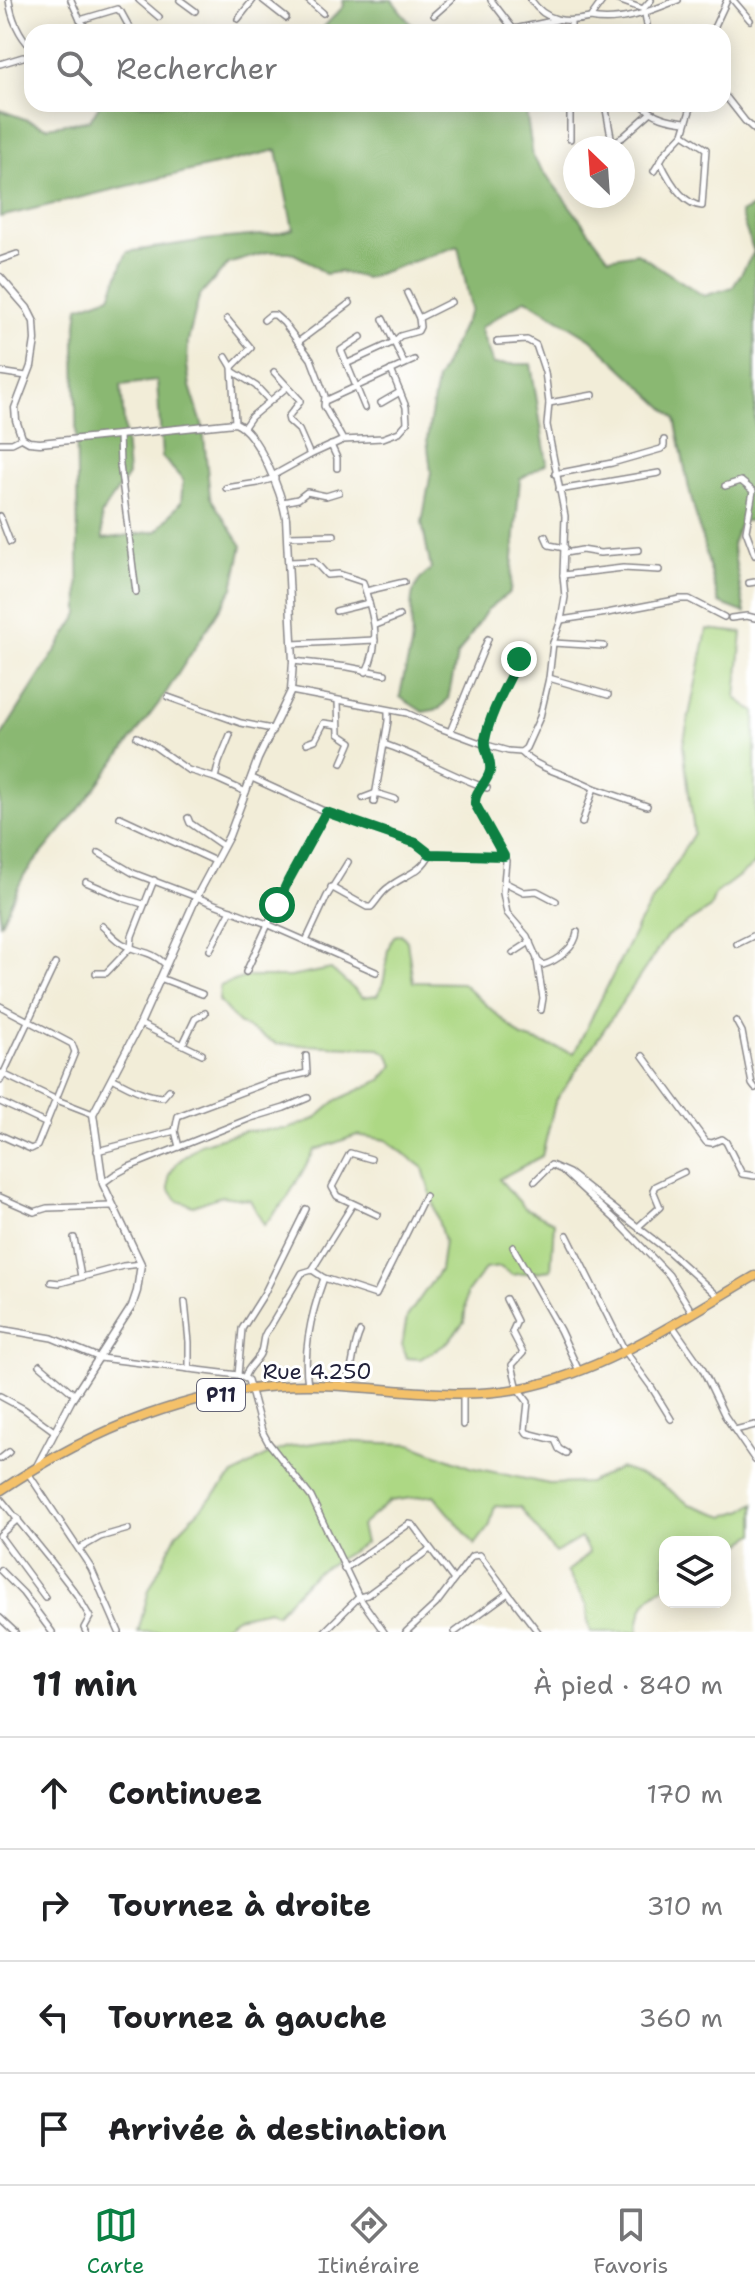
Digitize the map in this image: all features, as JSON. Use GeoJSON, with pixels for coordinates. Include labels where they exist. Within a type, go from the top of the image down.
{"type":"FeatureCollection","features":[{"type":"Feature","properties":{"kind":"main road","name":"P11"},"geometry":{"type":"LineString","coordinates":[[463,1394],[518,1389],[579,1372],[625,1351],[753,1275]]}},
{"type":"Feature","properties":{"kind":"main road","name":"Rue 4.250"},"geometry":{"type":"LineString","coordinates":[[0,1491],[73,1446],[131,1421],[191,1401],[251,1390],[308,1385],[463,1394]]}},
{"type":"Feature","properties":{"kind":"street"},"geometry":{"type":"LineString","coordinates":[[9,0],[10,12],[24,37]]}},
{"type":"Feature","properties":{"kind":"street"},"geometry":{"type":"LineString","coordinates":[[71,0],[83,24]]}},
{"type":"Feature","properties":{"kind":"street"},"geometry":{"type":"LineString","coordinates":[[139,0],[159,17]]}},
{"type":"Feature","properties":{"kind":"street"},"geometry":{"type":"LineString","coordinates":[[180,0],[195,11]]}},
{"type":"Feature","properties":{"kind":"street"},"geometry":{"type":"LineString","coordinates":[[238,19],[253,0]]}},
{"type":"Feature","properties":{"kind":"street"},"geometry":{"type":"LineString","coordinates":[[263,0],[286,18]]}},
{"type":"Feature","properties":{"kind":"street"},"geometry":{"type":"LineString","coordinates":[[308,0],[323,13]]}},
{"type":"Feature","properties":{"kind":"street"},"geometry":{"type":"LineString","coordinates":[[434,15],[451,0]]}},
{"type":"Feature","properties":{"kind":"street"},"geometry":{"type":"LineString","coordinates":[[491,0],[507,24]]}},
{"type":"Feature","properties":{"kind":"street"},"geometry":{"type":"LineString","coordinates":[[531,0],[541,11],[558,20],[571,22],[590,18],[624,18],[678,0]]}},
{"type":"Feature","properties":{"kind":"street"},"geometry":{"type":"LineString","coordinates":[[590,18],[603,0]]}},
{"type":"Feature","properties":{"kind":"street"},"geometry":{"type":"LineString","coordinates":[[618,0],[644,11]]}},
{"type":"Feature","properties":{"kind":"street"},"geometry":{"type":"LineString","coordinates":[[647,24],[644,11],[651,0]]}},
{"type":"Feature","properties":{"kind":"street"},"geometry":{"type":"LineString","coordinates":[[716,24],[727,0]]}},
{"type":"Feature","properties":{"kind":"street"},"geometry":{"type":"LineString","coordinates":[[733,0],[750,20]]}},
{"type":"Feature","properties":{"kind":"street"},"geometry":{"type":"LineString","coordinates":[[80,20],[117,9],[128,24]]}},
{"type":"Feature","properties":{"kind":"street"},"geometry":{"type":"LineString","coordinates":[[541,24],[558,20]]}},
{"type":"Feature","properties":{"kind":"street"},"geometry":{"type":"LineString","coordinates":[[0,64],[23,57]]}},
{"type":"Feature","properties":{"kind":"street"},"geometry":{"type":"LineString","coordinates":[[731,103],[755,130]]}},
{"type":"Feature","properties":{"kind":"street"},"geometry":{"type":"LineString","coordinates":[[570,112],[570,136]]}},
{"type":"Feature","properties":{"kind":"street"},"geometry":{"type":"LineString","coordinates":[[607,112],[611,136]]}},
{"type":"Feature","properties":{"kind":"street"},"geometry":{"type":"LineString","coordinates":[[654,171],[683,134],[689,112]]}},
{"type":"Feature","properties":{"kind":"street"},"geometry":{"type":"LineString","coordinates":[[624,136],[650,113],[685,122]]}},
{"type":"Feature","properties":{"kind":"street"},"geometry":{"type":"LineString","coordinates":[[660,161],[666,175],[687,199],[702,206],[707,153],[705,147],[683,134]]}},
{"type":"Feature","properties":{"kind":"street"},"geometry":{"type":"LineString","coordinates":[[0,260],[17,254]]}},
{"type":"Feature","properties":{"kind":"street"},"geometry":{"type":"LineString","coordinates":[[0,277],[27,308],[34,322],[31,366],[15,408],[22,438],[40,443],[235,423],[244,427],[274,477],[283,502],[293,661],[291,691],[272,729],[237,818],[197,896],[140,1024],[93,1114],[103,1184],[141,1264],[140,1277],[132,1306],[75,1395],[37,1466]]}},
{"type":"Feature","properties":{"kind":"street"},"geometry":{"type":"LineString","coordinates":[[346,364],[394,342],[400,336],[418,331],[419,318],[407,293]]}},
{"type":"Feature","properties":{"kind":"street"},"geometry":{"type":"LineString","coordinates":[[419,318],[451,302]]}},
{"type":"Feature","properties":{"kind":"street"},"geometry":{"type":"LineString","coordinates":[[298,342],[350,303]]}},
{"type":"Feature","properties":{"kind":"street"},"geometry":{"type":"LineString","coordinates":[[264,320],[275,315],[311,359],[325,396],[324,406],[343,440]]}},
{"type":"Feature","properties":{"kind":"street"},"geometry":{"type":"LineString","coordinates":[[227,319],[251,348],[233,369],[235,423]]}},
{"type":"Feature","properties":{"kind":"street"},"geometry":{"type":"LineString","coordinates":[[383,319],[404,363]]}},
{"type":"Feature","properties":{"kind":"street"},"geometry":{"type":"LineString","coordinates":[[361,337],[342,348],[365,408]]}},
{"type":"Feature","properties":{"kind":"street"},"geometry":{"type":"LineString","coordinates":[[497,342],[527,340],[536,345],[545,372],[549,403],[547,425],[565,516],[565,597],[561,620],[553,643],[540,717],[526,748],[521,752]]}},
{"type":"Feature","properties":{"kind":"street"},"geometry":{"type":"LineString","coordinates":[[226,357],[233,369],[269,400]]}},
{"type":"Feature","properties":{"kind":"street"},"geometry":{"type":"LineString","coordinates":[[324,402],[414,360]]}},
{"type":"Feature","properties":{"kind":"street"},"geometry":{"type":"LineString","coordinates":[[226,488],[274,477],[343,440],[383,438],[399,432],[407,423],[406,407],[391,370]]}},
{"type":"Feature","properties":{"kind":"street"},"geometry":{"type":"LineString","coordinates":[[0,372],[26,376]]}},
{"type":"Feature","properties":{"kind":"street"},"geometry":{"type":"LineString","coordinates":[[274,372],[300,402],[288,417],[299,430],[310,455]]}},
{"type":"Feature","properties":{"kind":"street"},"geometry":{"type":"LineString","coordinates":[[244,427],[269,400],[287,387]]}},
{"type":"Feature","properties":{"kind":"street"},"geometry":{"type":"LineString","coordinates":[[381,403],[400,392]]}},
{"type":"Feature","properties":{"kind":"street"},"geometry":{"type":"LineString","coordinates":[[549,403],[593,395]]}},
{"type":"Feature","properties":{"kind":"street"},"geometry":{"type":"LineString","coordinates":[[119,435],[136,592]]}},
{"type":"Feature","properties":{"kind":"street"},"geometry":{"type":"LineString","coordinates":[[0,443],[12,443],[22,438]]}},
{"type":"Feature","properties":{"kind":"street"},"geometry":{"type":"LineString","coordinates":[[555,474],[661,449],[664,440]]}},
{"type":"Feature","properties":{"kind":"street"},"geometry":{"type":"LineString","coordinates":[[331,445],[337,458],[337,468]]}},
{"type":"Feature","properties":{"kind":"street"},"geometry":{"type":"LineString","coordinates":[[559,490],[659,473]]}},
{"type":"Feature","properties":{"kind":"street"},"geometry":{"type":"LineString","coordinates":[[725,486],[741,481],[753,491],[746,531],[755,555]]}},
{"type":"Feature","properties":{"kind":"street"},"geometry":{"type":"LineString","coordinates":[[283,502],[310,492],[318,496],[339,492]]}},
{"type":"Feature","properties":{"kind":"street"},"geometry":{"type":"LineString","coordinates":[[0,516],[6,538]]}},
{"type":"Feature","properties":{"kind":"street"},"geometry":{"type":"LineString","coordinates":[[287,536],[334,535]]}},
{"type":"Feature","properties":{"kind":"street"},"geometry":{"type":"LineString","coordinates":[[545,536],[549,545],[565,551],[600,553],[639,550]]}},
{"type":"Feature","properties":{"kind":"street"},"geometry":{"type":"LineString","coordinates":[[289,562],[314,561],[327,575],[339,574],[361,580],[376,625],[371,661],[366,672]]}},
{"type":"Feature","properties":{"kind":"street"},"geometry":{"type":"LineString","coordinates":[[563,575],[623,568],[659,570]]}},
{"type":"Feature","properties":{"kind":"street"},"geometry":{"type":"LineString","coordinates":[[366,591],[404,582]]}},
{"type":"Feature","properties":{"kind":"street"},"geometry":{"type":"LineString","coordinates":[[561,620],[680,599],[689,599],[728,618],[755,618]]}},
{"type":"Feature","properties":{"kind":"street"},"geometry":{"type":"LineString","coordinates":[[336,611],[369,603]]}},
{"type":"Feature","properties":{"kind":"street"},"geometry":{"type":"LineString","coordinates":[[376,625],[399,616]]}},
{"type":"Feature","properties":{"kind":"street"},"geometry":{"type":"LineString","coordinates":[[450,732],[488,639]]}},
{"type":"Feature","properties":{"kind":"street"},"geometry":{"type":"LineString","coordinates":[[292,644],[375,640]]}},
{"type":"Feature","properties":{"kind":"street"},"geometry":{"type":"LineString","coordinates":[[553,643],[604,646]]}},
{"type":"Feature","properties":{"kind":"street"},"geometry":{"type":"LineString","coordinates":[[519,659],[497,703],[483,744],[490,773],[485,787],[476,794],[475,804],[506,861],[504,905],[507,913],[530,942],[540,964],[549,963],[575,943],[577,932]]}},
{"type":"Feature","properties":{"kind":"street"},"geometry":{"type":"LineString","coordinates":[[293,661],[385,674]]}},
{"type":"Feature","properties":{"kind":"street"},"geometry":{"type":"LineString","coordinates":[[549,678],[608,695]]}},
{"type":"Feature","properties":{"kind":"street"},"geometry":{"type":"LineString","coordinates":[[291,691],[407,713],[483,744],[521,752],[553,771],[647,806]]}},
{"type":"Feature","properties":{"kind":"street"},"geometry":{"type":"LineString","coordinates":[[168,697],[241,723],[272,729]]}},
{"type":"Feature","properties":{"kind":"street"},"geometry":{"type":"LineString","coordinates":[[338,701],[339,734],[351,742],[342,763]]}},
{"type":"Feature","properties":{"kind":"street"},"geometry":{"type":"LineString","coordinates":[[374,802],[388,710]]}},
{"type":"Feature","properties":{"kind":"street"},"geometry":{"type":"LineString","coordinates":[[307,743],[315,740],[324,723],[338,725]]}},
{"type":"Feature","properties":{"kind":"street"},"geometry":{"type":"LineString","coordinates":[[215,778],[230,735]]}},
{"type":"Feature","properties":{"kind":"street"},"geometry":{"type":"LineString","coordinates":[[137,737],[188,770],[246,792]]}},
{"type":"Feature","properties":{"kind":"street"},"geometry":{"type":"LineString","coordinates":[[384,744],[485,787]]}},
{"type":"Feature","properties":{"kind":"street"},"geometry":{"type":"LineString","coordinates":[[252,778],[326,812],[416,843],[430,854],[504,856]]}},
{"type":"Feature","properties":{"kind":"street"},"geometry":{"type":"LineString","coordinates":[[582,823],[594,788]]}},
{"type":"Feature","properties":{"kind":"street"},"geometry":{"type":"LineString","coordinates":[[363,798],[376,793],[395,799]]}},
{"type":"Feature","properties":{"kind":"street"},"geometry":{"type":"LineString","coordinates":[[246,972],[288,881],[326,812]]}},
{"type":"Feature","properties":{"kind":"street"},"geometry":{"type":"LineString","coordinates":[[120,817],[215,861]]}},
{"type":"Feature","properties":{"kind":"street"},"geometry":{"type":"LineString","coordinates":[[188,818],[190,823],[223,846]]}},
{"type":"Feature","properties":{"kind":"street"},"geometry":{"type":"LineString","coordinates":[[99,853],[120,866],[267,924],[376,972]]}},
{"type":"Feature","properties":{"kind":"street"},"geometry":{"type":"LineString","coordinates":[[331,887],[371,907],[390,886],[423,866],[430,854]]}},
{"type":"Feature","properties":{"kind":"street"},"geometry":{"type":"LineString","coordinates":[[306,941],[331,887],[348,862]]}},
{"type":"Feature","properties":{"kind":"street"},"geometry":{"type":"LineString","coordinates":[[96,973],[106,973],[131,947],[132,936],[154,880]]}},
{"type":"Feature","properties":{"kind":"street"},"geometry":{"type":"LineString","coordinates":[[86,882],[143,904]]}},
{"type":"Feature","properties":{"kind":"street"},"geometry":{"type":"LineString","coordinates":[[504,882],[524,892],[537,891],[556,901]]}},
{"type":"Feature","properties":{"kind":"street"},"geometry":{"type":"LineString","coordinates":[[210,950],[231,910]]}},
{"type":"Feature","properties":{"kind":"street"},"geometry":{"type":"LineString","coordinates":[[102,926],[122,944],[158,957],[165,964]]}},
{"type":"Feature","properties":{"kind":"street"},"geometry":{"type":"LineString","coordinates":[[737,944],[755,935]]}},
{"type":"Feature","properties":{"kind":"street"},"geometry":{"type":"LineString","coordinates":[[513,953],[530,942]]}},
{"type":"Feature","properties":{"kind":"street"},"geometry":{"type":"LineString","coordinates":[[536,955],[543,998],[541,1010]]}},
{"type":"Feature","properties":{"kind":"street"},"geometry":{"type":"LineString","coordinates":[[55,964],[1,1076],[93,1114]]}},
{"type":"Feature","properties":{"kind":"street"},"geometry":{"type":"LineString","coordinates":[[160,977],[202,994]]}},
{"type":"Feature","properties":{"kind":"street"},"geometry":{"type":"LineString","coordinates":[[0,1006],[75,1048],[37,1146],[31,1149],[0,1135]]}},
{"type":"Feature","properties":{"kind":"street"},"geometry":{"type":"LineString","coordinates":[[183,1044],[195,1019],[205,1013]]}},
{"type":"Feature","properties":{"kind":"street"},"geometry":{"type":"LineString","coordinates":[[736,1021],[742,1032],[755,1088]]}},
{"type":"Feature","properties":{"kind":"street"},"geometry":{"type":"LineString","coordinates":[[140,1024],[202,1054]]}},
{"type":"Feature","properties":{"kind":"street"},"geometry":{"type":"LineString","coordinates":[[179,1147],[175,1131],[176,1120],[182,1113],[264,1083],[307,1073],[306,1056]]}},
{"type":"Feature","properties":{"kind":"street"},"geometry":{"type":"LineString","coordinates":[[643,1056],[706,1142],[722,1139],[742,1174],[755,1176]]}},
{"type":"Feature","properties":{"kind":"street"},"geometry":{"type":"LineString","coordinates":[[111,1077],[139,1092],[158,1097],[163,1097],[169,1090]]}},
{"type":"Feature","properties":{"kind":"street"},"geometry":{"type":"LineString","coordinates":[[103,1184],[129,1167],[308,1098]]}},
{"type":"Feature","properties":{"kind":"street"},"geometry":{"type":"LineString","coordinates":[[0,1102],[47,1124]]}},
{"type":"Feature","properties":{"kind":"street"},"geometry":{"type":"LineString","coordinates":[[97,1151],[175,1131]]}},
{"type":"Feature","properties":{"kind":"street"},"geometry":{"type":"LineString","coordinates":[[371,1159],[350,1153],[332,1187],[337,1196],[378,1215]]}},
{"type":"Feature","properties":{"kind":"street"},"geometry":{"type":"LineString","coordinates":[[535,1181],[551,1165],[569,1173],[639,1226],[719,1297]]}},
{"type":"Feature","properties":{"kind":"street"},"geometry":{"type":"LineString","coordinates":[[562,1171],[617,1221],[669,1275],[692,1312]]}},
{"type":"Feature","properties":{"kind":"street"},"geometry":{"type":"LineString","coordinates":[[639,1226],[660,1207],[653,1190],[655,1186],[684,1172]]}},
{"type":"Feature","properties":{"kind":"street"},"geometry":{"type":"LineString","coordinates":[[312,1270],[324,1278],[376,1295],[425,1196]]}},
{"type":"Feature","properties":{"kind":"street"},"geometry":{"type":"LineString","coordinates":[[0,1197],[34,1212],[47,1208],[111,1206]]}},
{"type":"Feature","properties":{"kind":"street"},"geometry":{"type":"LineString","coordinates":[[241,1376],[260,1353],[265,1333],[302,1273],[312,1270],[353,1204]]}},
{"type":"Feature","properties":{"kind":"street"},"geometry":{"type":"LineString","coordinates":[[241,1376],[242,1329],[264,1294],[306,1209]]}},
{"type":"Feature","properties":{"kind":"street"},"geometry":{"type":"LineString","coordinates":[[567,1235],[625,1351],[671,1419]]}},
{"type":"Feature","properties":{"kind":"street"},"geometry":{"type":"LineString","coordinates":[[74,1238],[81,1277]]}},
{"type":"Feature","properties":{"kind":"street"},"geometry":{"type":"LineString","coordinates":[[513,1247],[567,1344],[579,1372]]}},
{"type":"Feature","properties":{"kind":"street"},"geometry":{"type":"LineString","coordinates":[[51,1282],[60,1283],[141,1264]]}},
{"type":"Feature","properties":{"kind":"street"},"geometry":{"type":"LineString","coordinates":[[308,1385],[312,1314],[324,1278]]}},
{"type":"Feature","properties":{"kind":"street"},"geometry":{"type":"LineString","coordinates":[[506,1299],[517,1321],[512,1332],[523,1353],[512,1365],[518,1389],[528,1402],[526,1432],[555,1440],[559,1449],[566,1453]]}},
{"type":"Feature","properties":{"kind":"street"},"geometry":{"type":"LineString","coordinates":[[185,1302],[189,1369]]}},
{"type":"Feature","properties":{"kind":"street"},"geometry":{"type":"LineString","coordinates":[[672,1324],[702,1368],[755,1460]]}},
{"type":"Feature","properties":{"kind":"street"},"geometry":{"type":"LineString","coordinates":[[0,1329],[52,1338],[100,1358],[241,1376],[251,1384],[262,1431],[268,1442],[311,1497],[359,1597],[384,1632]]}},
{"type":"Feature","properties":{"kind":"street"},"geometry":{"type":"LineString","coordinates":[[342,1386],[351,1374],[353,1347],[360,1332]]}},
{"type":"Feature","properties":{"kind":"street"},"geometry":{"type":"LineString","coordinates":[[40,1365],[75,1395]]}},
{"type":"Feature","properties":{"kind":"street"},"geometry":{"type":"LineString","coordinates":[[463,1394],[463,1425]]}},
{"type":"Feature","properties":{"kind":"street"},"geometry":{"type":"LineString","coordinates":[[0,1396],[54,1431]]}},
{"type":"Feature","properties":{"kind":"street"},"geometry":{"type":"LineString","coordinates":[[735,1430],[755,1425]]}},
{"type":"Feature","properties":{"kind":"street"},"geometry":{"type":"LineString","coordinates":[[0,1459],[9,1452]]}},
{"type":"Feature","properties":{"kind":"street"},"geometry":{"type":"LineString","coordinates":[[27,1473],[91,1568],[119,1632]]}},
{"type":"Feature","properties":{"kind":"street"},"geometry":{"type":"LineString","coordinates":[[0,1498],[57,1568],[89,1615],[84,1628],[86,1632]]}},
{"type":"Feature","properties":{"kind":"street"},"geometry":{"type":"LineString","coordinates":[[18,1519],[0,1535],[45,1597]]}},
{"type":"Feature","properties":{"kind":"street"},"geometry":{"type":"LineString","coordinates":[[344,1569],[409,1524],[413,1525],[454,1580]]}},
{"type":"Feature","properties":{"kind":"street"},"geometry":{"type":"LineString","coordinates":[[79,1549],[100,1537],[128,1529]]}},
{"type":"Feature","properties":{"kind":"street"},"geometry":{"type":"LineString","coordinates":[[324,1632],[359,1597],[367,1595],[430,1549]]}},
{"type":"Feature","properties":{"kind":"street"},"geometry":{"type":"LineString","coordinates":[[406,1632],[436,1604],[476,1554],[480,1555],[536,1631]]}},
{"type":"Feature","properties":{"kind":"street"},"geometry":{"type":"LineString","coordinates":[[0,1570],[23,1593],[52,1632]]}},
{"type":"Feature","properties":{"kind":"street"},"geometry":{"type":"LineString","coordinates":[[455,1632],[508,1593]]}},
{"type":"Feature","properties":{"kind":"street"},"geometry":{"type":"LineString","coordinates":[[0,1618],[15,1632]]}},
{"type":"Feature","properties":{"kind":"green space"},"geometry":{"type":"Polygon","coordinates":[[[343,0],[392,0],[411,24],[327,24],[344,6],[343,0]]]}},
{"type":"Feature","properties":{"kind":"green space"},"geometry":{"type":"Polygon","coordinates":[[[0,110],[47,127],[90,120],[95,112],[526,112],[533,157],[563,197],[563,208],[571,208],[609,258],[637,253],[704,296],[733,287],[754,252],[740,213],[755,206],[755,521],[741,521],[732,544],[745,613],[719,603],[689,489],[675,418],[591,339],[526,299],[480,328],[493,364],[531,364],[547,463],[520,479],[510,592],[487,610],[457,656],[448,699],[439,709],[423,712],[400,697],[411,646],[413,595],[416,586],[431,569],[422,523],[431,472],[427,439],[437,380],[471,309],[458,246],[366,278],[340,272],[325,274],[290,252],[268,252],[228,264],[199,297],[188,341],[187,365],[203,427],[210,497],[242,546],[233,588],[162,699],[84,803],[24,875],[0,925],[0,738],[79,614],[75,341],[79,307],[110,296],[127,252],[293,229],[277,150],[0,217],[0,110]],[[157,381],[121,385],[128,475],[101,515],[103,539],[157,531],[181,502],[183,480],[162,457],[157,381]]]}},
{"type":"Feature","properties":{"kind":"green space"},"geometry":{"type":"Polygon","coordinates":[[[707,629],[742,633],[736,698],[755,712],[755,864],[715,894],[710,908],[667,936],[555,1102],[542,1156],[499,1179],[525,1208],[554,1222],[551,1270],[512,1275],[500,1267],[485,1269],[467,1293],[464,1322],[446,1344],[420,1359],[406,1358],[402,1345],[407,1317],[440,1270],[444,1241],[423,1168],[386,1140],[357,1135],[315,1150],[286,1200],[264,1225],[250,1200],[221,1196],[193,1206],[178,1201],[169,1189],[169,1175],[177,1163],[200,1144],[244,1131],[288,1129],[315,1119],[337,1100],[381,1080],[394,1065],[388,1054],[378,1048],[277,1044],[238,1023],[219,1001],[220,986],[245,977],[290,977],[331,969],[363,997],[377,995],[383,983],[391,941],[401,934],[407,941],[413,982],[462,983],[522,1037],[574,1053],[639,923],[694,833],[683,745],[707,629]]]}},
{"type":"Feature","properties":{"kind":"green space"},"geometry":{"type":"Polygon","coordinates":[[[328,1441],[411,1444],[470,1467],[549,1484],[588,1483],[620,1468],[657,1481],[689,1504],[725,1516],[755,1503],[755,1534],[731,1556],[731,1536],[659,1536],[659,1590],[644,1605],[638,1632],[591,1632],[587,1606],[567,1572],[589,1553],[581,1538],[555,1553],[520,1507],[495,1505],[490,1525],[475,1545],[434,1495],[390,1501],[361,1526],[365,1543],[314,1574],[276,1614],[269,1610],[236,1617],[215,1632],[138,1632],[149,1590],[177,1533],[231,1477],[265,1456],[287,1447],[328,1441]]]}},
{"type":"Feature","properties":{"kind":"route"},"geometry":{"type":"LineString","coordinates":[[277,905],[326,812],[416,843],[430,854],[504,856],[474,799],[490,773],[489,757],[483,744],[497,703],[519,659]]}}]}
